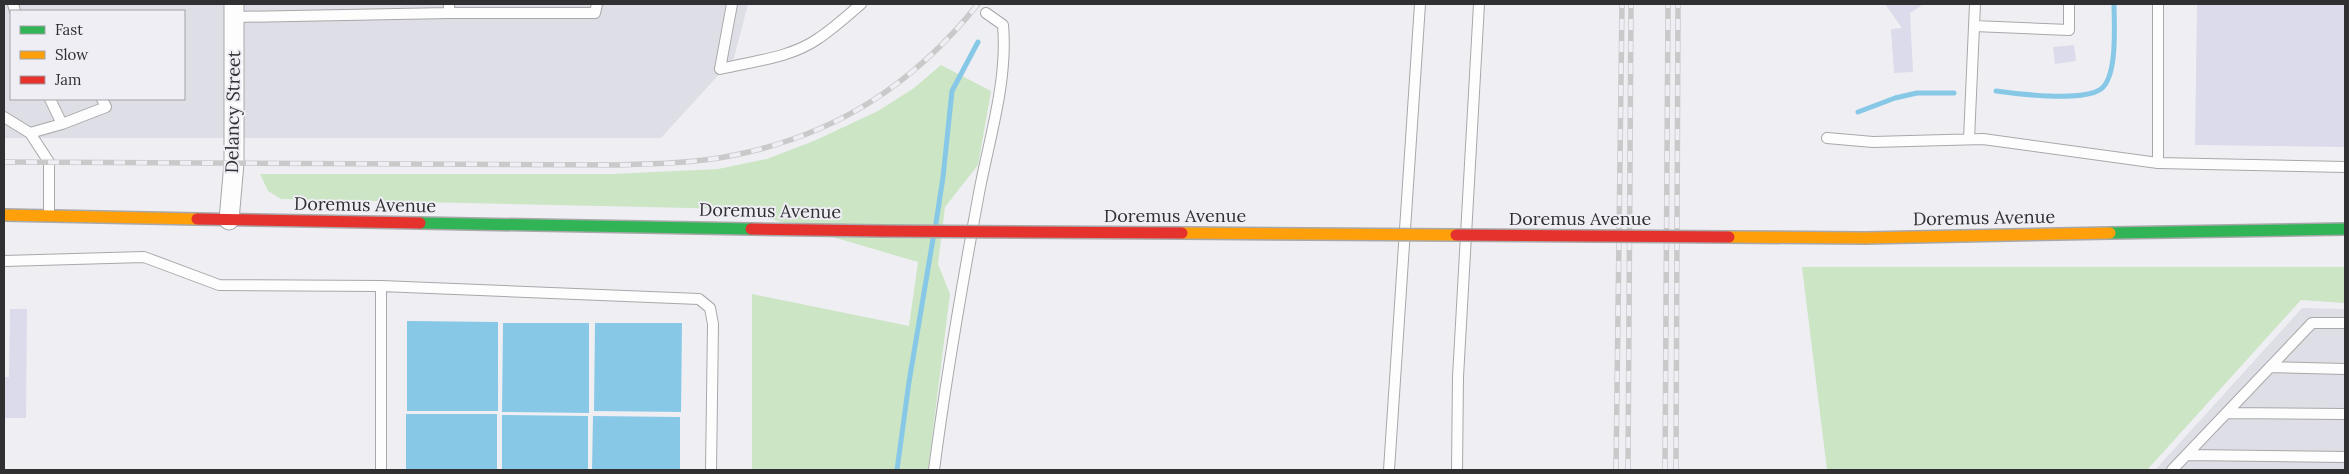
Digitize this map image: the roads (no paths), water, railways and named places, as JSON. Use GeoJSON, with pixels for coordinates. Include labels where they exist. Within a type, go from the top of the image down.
{"type":"FeatureCollection","features":[{"type":"Feature","properties":{"kind":"main road","name":"Doremus Avenue"},"geometry":{"type":"LineString","coordinates":[[4,215],[881,231],[1865,238],[2345,229]]}},
{"type":"Feature","properties":{"kind":"street","name":"Delancy Street"},"geometry":{"type":"LineString","coordinates":[[229,220],[234,163],[234,11]]}},
{"type":"Feature","properties":{"kind":"lane"},"geometry":{"type":"LineString","coordinates":[[234,11],[449,8],[595,13],[597,4]]}},
{"type":"Feature","properties":{"kind":"lane"},"geometry":{"type":"LineString","coordinates":[[732,4],[720,68],[780,56],[805,46],[819,38],[862,4]]}},
{"type":"Feature","properties":{"kind":"lane"},"geometry":{"type":"LineString","coordinates":[[1389,470],[1420,4]]}},
{"type":"Feature","properties":{"kind":"lane"},"geometry":{"type":"LineString","coordinates":[[1457,470],[1458,377],[1479,4]]}},
{"type":"Feature","properties":{"kind":"lane"},"geometry":{"type":"LineString","coordinates":[[1969,139],[1975,4]]}},
{"type":"Feature","properties":{"kind":"lane"},"geometry":{"type":"LineString","coordinates":[[1974,26],[2069,30],[2069,4]]}},
{"type":"Feature","properties":{"kind":"lane"},"geometry":{"type":"LineString","coordinates":[[2158,4],[2158,163]]}},
{"type":"Feature","properties":{"kind":"lane"},"geometry":{"type":"LineString","coordinates":[[934,470],[959,299],[998,96],[1005,47],[1002,25],[986,13]]}},
{"type":"Feature","properties":{"kind":"lane"},"geometry":{"type":"LineString","coordinates":[[50,100],[62,124]]}},
{"type":"Feature","properties":{"kind":"lane"},"geometry":{"type":"LineString","coordinates":[[30,133],[62,124],[106,107],[102,100]]}},
{"type":"Feature","properties":{"kind":"lane"},"geometry":{"type":"LineString","coordinates":[[4,116],[30,133],[49,162],[49,216]]}},
{"type":"Feature","properties":{"kind":"lane"},"geometry":{"type":"LineString","coordinates":[[1826,138],[1873,142],[1969,139],[2018,143],[2107,158],[2158,163],[2345,167]]}},
{"type":"Feature","properties":{"kind":"lane"},"geometry":{"type":"LineString","coordinates":[[4,261],[144,257],[219,284],[381,286],[699,299],[710,308],[713,324],[711,470]]}},
{"type":"Feature","properties":{"kind":"lane"},"geometry":{"type":"LineString","coordinates":[[381,286],[381,470]]}},
{"type":"Feature","properties":{"kind":"lane"},"geometry":{"type":"LineString","coordinates":[[2172,470],[2312,322],[2345,323]]}},
{"type":"Feature","properties":{"kind":"lane"},"geometry":{"type":"LineString","coordinates":[[2270,367],[2345,369]]}},
{"type":"Feature","properties":{"kind":"lane"},"geometry":{"type":"LineString","coordinates":[[2226,413],[2345,414]]}},
{"type":"Feature","properties":{"kind":"lane"},"geometry":{"type":"LineString","coordinates":[[2186,454],[2345,457]]}},
{"type":"Feature","properties":{"kind":"water"},"geometry":{"type":"Polygon","coordinates":[[[407,321],[498,322],[498,411],[407,411],[407,321]]]}},
{"type":"Feature","properties":{"kind":"water"},"geometry":{"type":"Polygon","coordinates":[[[503,323],[589,323],[589,413],[502,412],[503,323]]]}},
{"type":"Feature","properties":{"kind":"water"},"geometry":{"type":"Polygon","coordinates":[[[595,323],[682,323],[681,412],[594,411],[595,323]]]}},
{"type":"Feature","properties":{"kind":"water"},"geometry":{"type":"Polygon","coordinates":[[[406,414],[497,414],[497,470],[406,470],[406,414]]]}},
{"type":"Feature","properties":{"kind":"water"},"geometry":{"type":"Polygon","coordinates":[[[502,415],[588,416],[588,470],[502,470],[502,415]]]}},
{"type":"Feature","properties":{"kind":"water"},"geometry":{"type":"Polygon","coordinates":[[[593,416],[680,417],[680,470],[592,470],[593,416]]]}},
{"type":"Feature","properties":{"kind":"waterway"},"geometry":{"type":"LineString","coordinates":[[1996,91],[2066,96],[2092,93],[2101,89],[2106,82],[2113,62],[2114,4]]}},
{"type":"Feature","properties":{"kind":"waterway"},"geometry":{"type":"LineString","coordinates":[[936,223],[952,91],[978,42]]}},
{"type":"Feature","properties":{"kind":"waterway"},"geometry":{"type":"LineString","coordinates":[[1858,112],[1895,98],[1917,93],[1954,93]]}},
{"type":"Feature","properties":{"kind":"waterway"},"geometry":{"type":"LineString","coordinates":[[897,470],[909,382],[933,239]]}},
{"type":"Feature","properties":{"kind":"railway"},"geometry":{"type":"LineString","coordinates":[[4,162],[618,165],[677,163],[721,158],[772,146],[807,134],[840,119],[870,102],[927,59],[978,4]]}},
{"type":"Feature","properties":{"kind":"railway"},"geometry":{"type":"LineString","coordinates":[[1616,470],[1622,4]]}},
{"type":"Feature","properties":{"kind":"railway"},"geometry":{"type":"LineString","coordinates":[[1628,470],[1631,4]]}},
{"type":"Feature","properties":{"kind":"railway"},"geometry":{"type":"LineString","coordinates":[[1665,470],[1668,4]]}},
{"type":"Feature","properties":{"kind":"railway"},"geometry":{"type":"LineString","coordinates":[[1676,470],[1678,4]]}}]}
